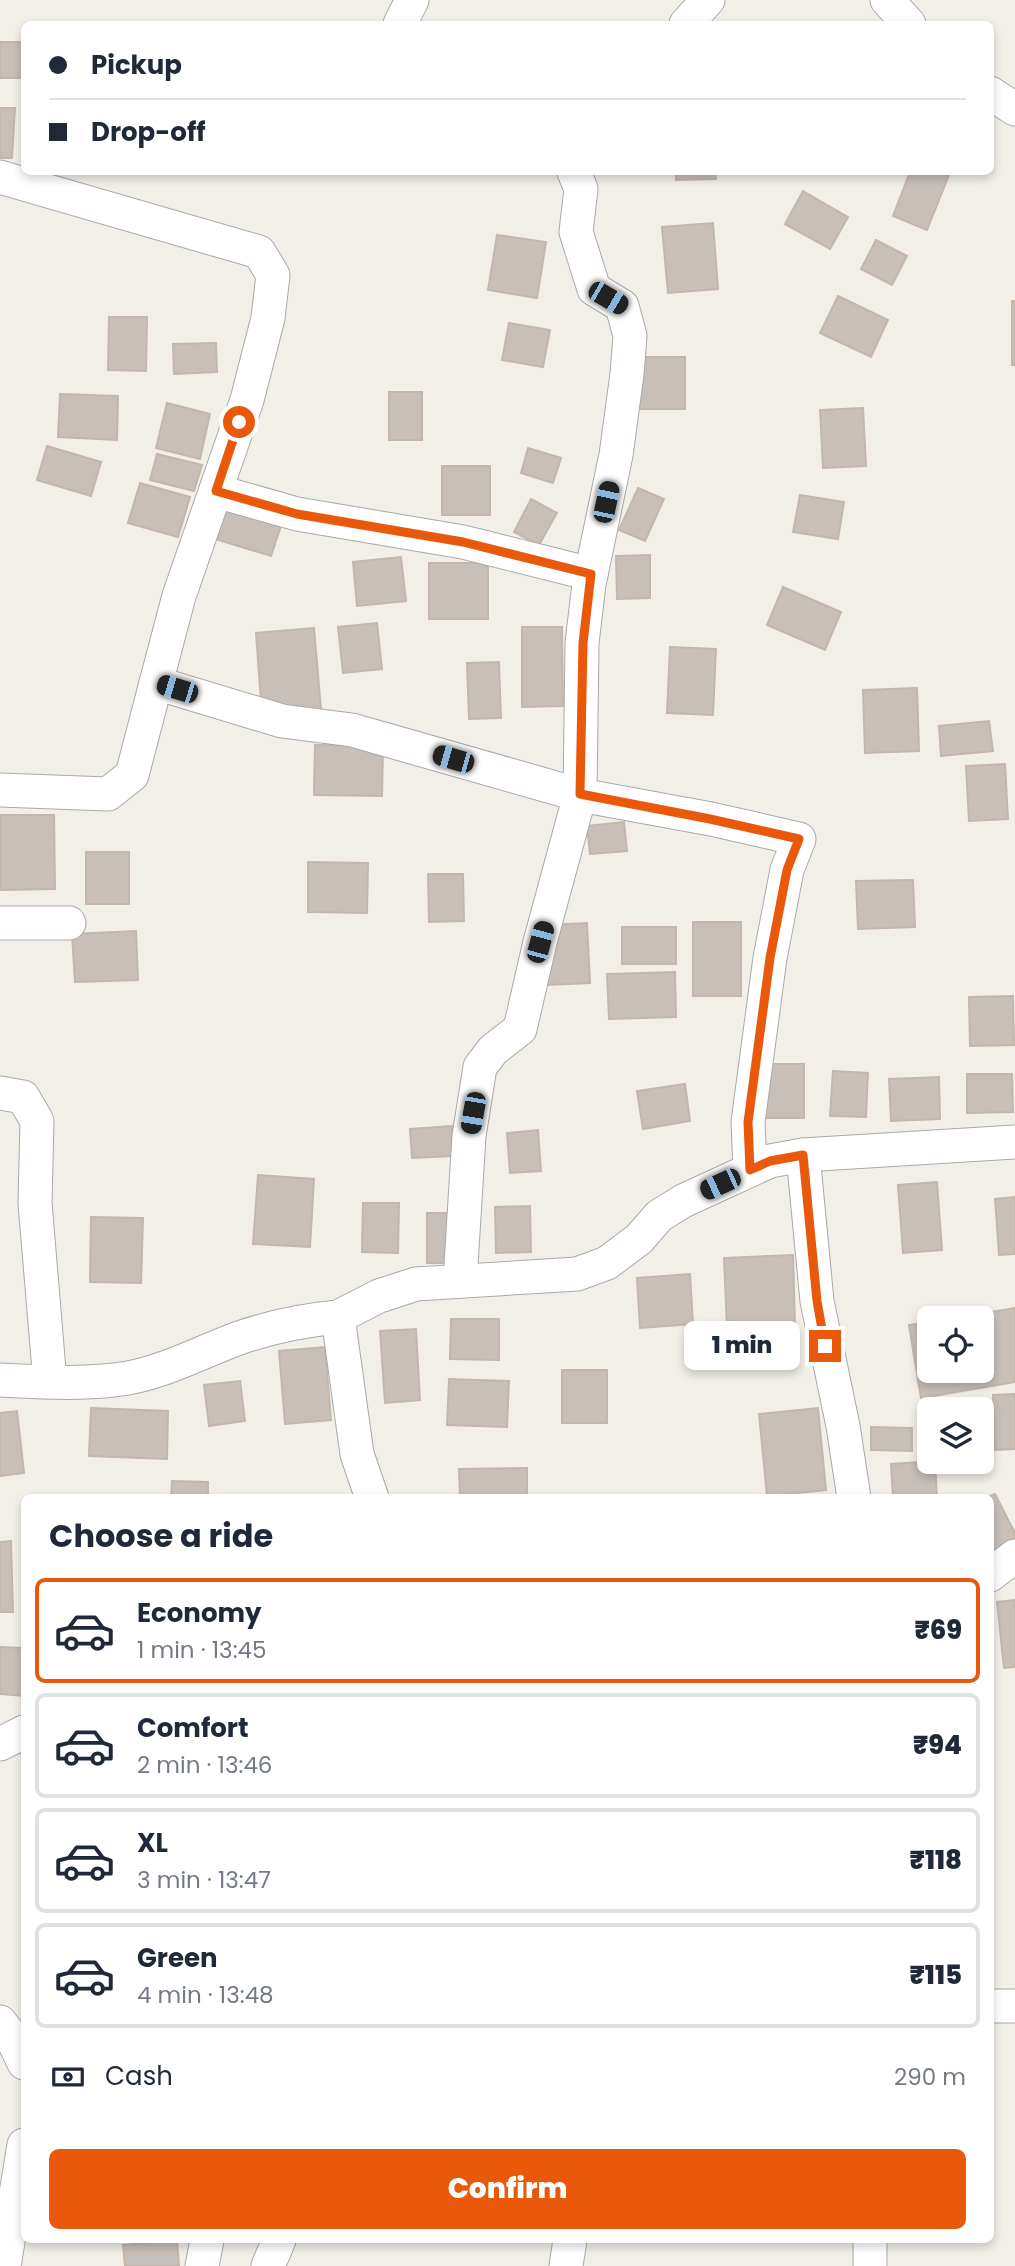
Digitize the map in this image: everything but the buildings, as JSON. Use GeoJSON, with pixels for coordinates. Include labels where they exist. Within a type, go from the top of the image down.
{"type":"FeatureCollection","features":[{"type":"Feature","properties":{"kind":"street"},"geometry":{"type":"LineString","coordinates":[[402,21],[412,0]]}},
{"type":"Feature","properties":{"kind":"street"},"geometry":{"type":"LineString","coordinates":[[689,21],[708,0]]}},
{"type":"Feature","properties":{"kind":"street"},"geometry":{"type":"LineString","coordinates":[[887,0],[906,21]]}},
{"type":"Feature","properties":{"kind":"street"},"geometry":{"type":"LineString","coordinates":[[994,96],[1015,109]]}},
{"type":"Feature","properties":{"kind":"street"},"geometry":{"type":"LineString","coordinates":[[460,1280],[469,1136],[480,1067],[492,1050],[520,1029],[540,942],[580,794],[583,643],[591,574],[616,455],[630,336],[622,306],[594,289],[576,232],[581,189],[575,175]]}},
{"type":"Feature","properties":{"kind":"street"},"geometry":{"type":"LineString","coordinates":[[0,177],[47,181],[259,252],[273,275],[268,318],[247,400],[179,596],[132,775],[108,794],[0,790]]}},
{"type":"Feature","properties":{"kind":"street"},"geometry":{"type":"LineString","coordinates":[[216,491],[297,514],[463,542],[591,574]]}},
{"type":"Feature","properties":{"kind":"street"},"geometry":{"type":"LineString","coordinates":[[156,683],[282,721],[352,730],[580,794],[799,839],[787,870],[770,958],[748,1122],[750,1170]]}},
{"type":"Feature","properties":{"kind":"street"},"geometry":{"type":"LineString","coordinates":[[0,923],[69,923]]}},
{"type":"Feature","properties":{"kind":"street"},"geometry":{"type":"LineString","coordinates":[[0,1093],[23,1097],[37,1121],[35,1203],[50,1382]]}},
{"type":"Feature","properties":{"kind":"street"},"geometry":{"type":"LineString","coordinates":[[0,1380],[50,1382],[129,1378],[172,1365],[240,1338],[304,1320],[338,1317],[379,1296],[416,1284],[577,1274],[607,1263],[639,1239],[659,1216],[770,1161],[803,1155],[1015,1142]]}},
{"type":"Feature","properties":{"kind":"street"},"geometry":{"type":"LineString","coordinates":[[803,1155],[817,1301],[853,1494]]}},
{"type":"Feature","properties":{"kind":"street"},"geometry":{"type":"LineString","coordinates":[[338,1317],[357,1454],[371,1494]]}},
{"type":"Feature","properties":{"kind":"street"},"geometry":{"type":"LineString","coordinates":[[994,1572],[1015,1556]]}},
{"type":"Feature","properties":{"kind":"street"},"geometry":{"type":"LineString","coordinates":[[0,1745],[21,1734]]}},
{"type":"Feature","properties":{"kind":"street"},"geometry":{"type":"LineString","coordinates":[[994,2006],[1015,2006]]}},
{"type":"Feature","properties":{"kind":"street"},"geometry":{"type":"LineString","coordinates":[[0,2022],[11,2036],[21,2057]]}},
{"type":"Feature","properties":{"kind":"street"},"geometry":{"type":"LineString","coordinates":[[4,2266],[21,2164]]}},
{"type":"Feature","properties":{"kind":"street"},"geometry":{"type":"LineString","coordinates":[[202,2266],[206,2243]]}},
{"type":"Feature","properties":{"kind":"street"},"geometry":{"type":"LineString","coordinates":[[268,2266],[278,2243]]}},
{"type":"Feature","properties":{"kind":"street"},"geometry":{"type":"LineString","coordinates":[[566,2266],[570,2243]]}},
{"type":"Feature","properties":{"kind":"street"},"geometry":{"type":"LineString","coordinates":[[870,2243],[870,2266]]}},
{"type":"Feature","properties":{"kind":"route"},"geometry":{"type":"LineString","coordinates":[[239,422],[216,491],[297,514],[463,542],[591,574],[583,643],[580,794],[799,839],[787,870],[770,958],[748,1122],[750,1170],[770,1161],[803,1155],[817,1301],[825,1346]]}}]}
